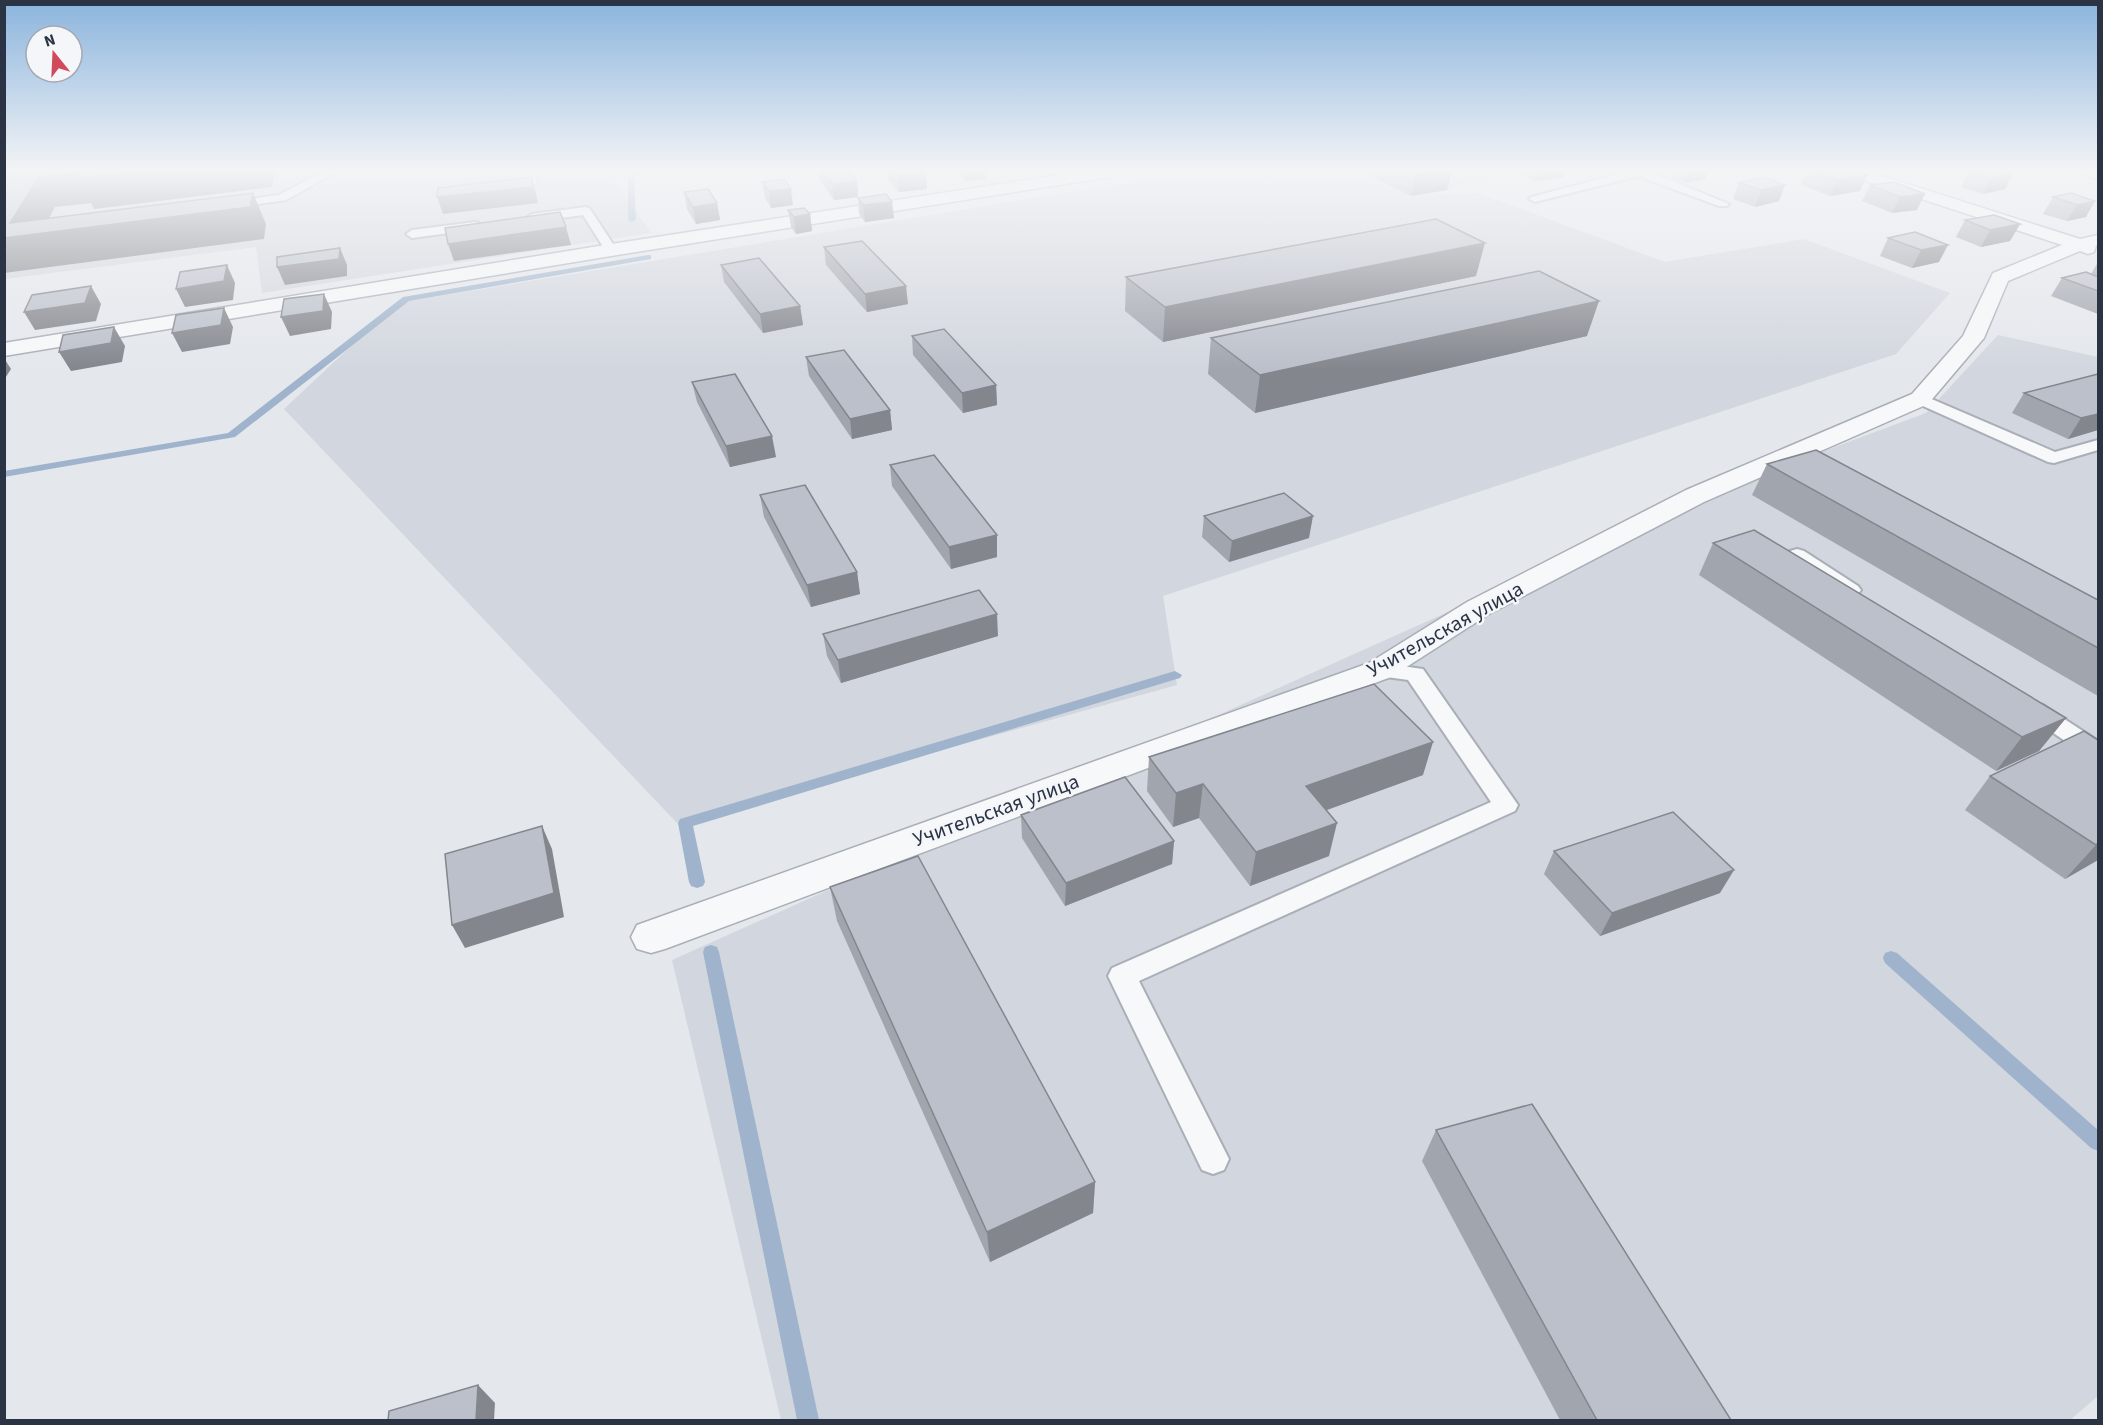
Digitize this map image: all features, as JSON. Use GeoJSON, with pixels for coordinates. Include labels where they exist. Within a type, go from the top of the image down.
{"type":"FeatureCollection","features":[{"type":"Feature","properties":{"kind":"street"},"geometry":{"type":"LineString","coordinates":[[4,350],[691,238]]}},
{"type":"Feature","properties":{"kind":"street"},"geometry":{"type":"LineString","coordinates":[[2068,238],[2092,245]]}},
{"type":"Feature","properties":{"kind":"street","name":"Учительская улица"},"geometry":{"type":"LineString","coordinates":[[651,937],[1380,670],[1478,608],[1695,496],[1920,399],[1973,338],[2000,277],[2092,245]]}},
{"type":"Feature","properties":{"kind":"lane"},"geometry":{"type":"LineString","coordinates":[[603,238],[611,250]]}},
{"type":"Feature","properties":{"kind":"lane"},"geometry":{"type":"LineString","coordinates":[[1920,399],[2054,458],[2098,445]]}},
{"type":"Feature","properties":{"kind":"lane"},"geometry":{"type":"LineString","coordinates":[[1797,555],[1868,601]]}},
{"type":"Feature","properties":{"kind":"lane"},"geometry":{"type":"LineString","coordinates":[[1213,1159],[1122,976],[1506,805],[1415,674],[1380,670]]}},
{"type":"Feature","properties":{"kind":"lane"},"geometry":{"type":"LineString","coordinates":[[2018,699],[2098,752]]}},
{"type":"Feature","properties":{"kind":"shaded area"},"geometry":{"type":"Polygon","coordinates":[[[5,238],[622,238],[262,293],[256,247],[5,279],[5,238]]]}},
{"type":"Feature","properties":{"kind":"shaded area"},"geometry":{"type":"Polygon","coordinates":[[[794,238],[1599,238],[1665,262],[1804,239],[1950,293],[1896,354],[1163,596],[1177,685],[677,823],[284,409],[397,303],[794,238]]]}},
{"type":"Feature","properties":{"kind":"shaded area"},"geometry":{"type":"Polygon","coordinates":[[[1998,335],[2098,357],[2098,1396],[2070,1420],[781,1420],[672,960],[1720,490],[1926,413],[1998,335]]]}},
{"type":"Feature","properties":{"kind":"building"},"geometry":{"type":"Polygon","coordinates":[[[447,238],[493,238],[448,244],[447,238]]]}},
{"type":"Feature","properties":{"kind":"building"},"geometry":{"type":"Polygon","coordinates":[[[1337,238],[1474,238],[1485,243],[1165,307],[1126,277],[1337,238]]]}},
{"type":"Feature","properties":{"kind":"building"},"geometry":{"type":"Polygon","coordinates":[[[1888,238],[1929,238],[1948,245],[1921,250],[1888,238]]]}},
{"type":"Feature","properties":{"kind":"building"},"geometry":{"type":"Polygon","coordinates":[[[862,241],[906,286],[865,294],[824,247],[862,241]]]}},
{"type":"Feature","properties":{"kind":"building"},"geometry":{"type":"Polygon","coordinates":[[[340,248],[339,259],[277,267],[277,257],[340,248]]]}},
{"type":"Feature","properties":{"kind":"building"},"geometry":{"type":"Polygon","coordinates":[[[759,258],[800,306],[760,314],[721,265],[759,258]]]}},
{"type":"Feature","properties":{"kind":"building"},"geometry":{"type":"Polygon","coordinates":[[[227,265],[224,281],[176,289],[180,272],[227,265]]]}},
{"type":"Feature","properties":{"kind":"building"},"geometry":{"type":"Polygon","coordinates":[[[1539,271],[1599,301],[1260,375],[1211,338],[1539,271]]]}},
{"type":"Feature","properties":{"kind":"building"},"geometry":{"type":"Polygon","coordinates":[[[2086,272],[2098,277],[2098,291],[2062,278],[2086,272]]]}},
{"type":"Feature","properties":{"kind":"building"},"geometry":{"type":"Polygon","coordinates":[[[91,286],[85,303],[24,312],[32,295],[91,286]]]}},
{"type":"Feature","properties":{"kind":"building"},"geometry":{"type":"Polygon","coordinates":[[[324,294],[323,311],[281,317],[284,299],[324,294]]]}},
{"type":"Feature","properties":{"kind":"building"},"geometry":{"type":"Polygon","coordinates":[[[224,308],[221,325],[172,333],[176,315],[224,308]]]}},
{"type":"Feature","properties":{"kind":"building"},"geometry":{"type":"Polygon","coordinates":[[[114,327],[111,343],[59,352],[63,335],[114,327]]]}},
{"type":"Feature","properties":{"kind":"building"},"geometry":{"type":"Polygon","coordinates":[[[944,329],[996,385],[962,393],[912,336],[944,329]]]}},
{"type":"Feature","properties":{"kind":"building"},"geometry":{"type":"Polygon","coordinates":[[[844,350],[890,410],[850,419],[806,357],[844,350]]]}},
{"type":"Feature","properties":{"kind":"building"},"geometry":{"type":"Polygon","coordinates":[[[735,374],[772,436],[726,446],[692,382],[735,374]]]}},
{"type":"Feature","properties":{"kind":"building"},"geometry":{"type":"Polygon","coordinates":[[[2098,374],[2098,414],[2081,418],[2024,393],[2098,374]]]}},
{"type":"Feature","properties":{"kind":"building"},"geometry":{"type":"Polygon","coordinates":[[[1816,450],[2098,600],[2098,648],[1767,464],[1816,450]]]}},
{"type":"Feature","properties":{"kind":"building"},"geometry":{"type":"Polygon","coordinates":[[[934,455],[997,535],[949,547],[890,465],[934,455]]]}},
{"type":"Feature","properties":{"kind":"building"},"geometry":{"type":"Polygon","coordinates":[[[805,485],[857,572],[807,585],[760,495],[805,485]]]}},
{"type":"Feature","properties":{"kind":"building"},"geometry":{"type":"Polygon","coordinates":[[[1284,493],[1313,516],[1232,541],[1204,516],[1284,493]]]}},
{"type":"Feature","properties":{"kind":"building"},"geometry":{"type":"Polygon","coordinates":[[[1754,530],[2066,718],[2022,737],[1713,543],[1754,530]]]}},
{"type":"Feature","properties":{"kind":"building"},"geometry":{"type":"Polygon","coordinates":[[[979,590],[997,614],[838,660],[823,634],[979,590]]]}},
{"type":"Feature","properties":{"kind":"building"},"geometry":{"type":"Polygon","coordinates":[[[1374,684],[1433,742],[1306,786],[1337,823],[1256,852],[1203,784],[1176,793],[1149,757],[1374,684]]]}},
{"type":"Feature","properties":{"kind":"building"},"geometry":{"type":"Polygon","coordinates":[[[2084,731],[2098,740],[2098,843],[2096,845],[1990,776],[2084,731]]]}},
{"type":"Feature","properties":{"kind":"building"},"geometry":{"type":"Polygon","coordinates":[[[1125,777],[1174,841],[1066,883],[1021,815],[1125,777]]]}},
{"type":"Feature","properties":{"kind":"building"},"geometry":{"type":"Polygon","coordinates":[[[1673,812],[1734,870],[1612,913],[1554,851],[1673,812]]]}},
{"type":"Feature","properties":{"kind":"building"},"geometry":{"type":"Polygon","coordinates":[[[542,826],[554,893],[452,925],[445,854],[542,826]]]}},
{"type":"Feature","properties":{"kind":"building"},"geometry":{"type":"Polygon","coordinates":[[[918,856],[1095,1182],[987,1232],[830,887],[918,856]]]}},
{"type":"Feature","properties":{"kind":"building"},"geometry":{"type":"Polygon","coordinates":[[[1532,1104],[1731,1420],[1597,1420],[1436,1130],[1532,1104]]]}},
{"type":"Feature","properties":{"kind":"building"},"geometry":{"type":"Polygon","coordinates":[[[478,1385],[476,1420],[388,1420],[389,1411],[478,1385]]]}},
{"type":"Feature","properties":{"kind":"waterway"},"geometry":{"type":"LineString","coordinates":[[4,474],[231,435],[406,299],[648,257]]}},
{"type":"Feature","properties":{"kind":"waterway"},"geometry":{"type":"LineString","coordinates":[[697,882],[685,823],[1175,675]]}},
{"type":"Feature","properties":{"kind":"waterway"},"geometry":{"type":"LineString","coordinates":[[711,952],[808,1420]]}},
{"type":"Feature","properties":{"kind":"waterway"},"geometry":{"type":"LineString","coordinates":[[1891,958],[2098,1142]]}}]}
